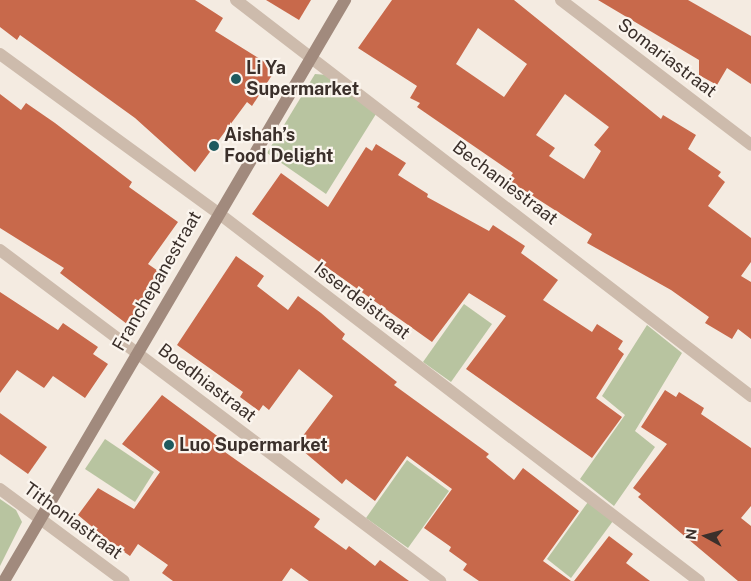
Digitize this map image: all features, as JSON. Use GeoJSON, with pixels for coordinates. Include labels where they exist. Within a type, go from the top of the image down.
{"type":"FeatureCollection","features":[{"type":"Feature","properties":{"kind":"street","name":"Bechaniestraat"},"geometry":{"type":"LineString","coordinates":[[236,0],[751,396]]}},
{"type":"Feature","properties":{"kind":"street","name":"Franchepanestraat"},"geometry":{"type":"LineString","coordinates":[[4,581],[216,212],[345,0]]}},
{"type":"Feature","properties":{"kind":"street","name":"Somariastraat"},"geometry":{"type":"LineString","coordinates":[[561,0],[751,145]]}},
{"type":"Feature","properties":{"kind":"street","name":"Isserdeistraat"},"geometry":{"type":"LineString","coordinates":[[0,54],[216,212],[700,581]]}},
{"type":"Feature","properties":{"kind":"street","name":"Boedhiastraat"},"geometry":{"type":"LineString","coordinates":[[0,250],[440,581]]}},
{"type":"Feature","properties":{"kind":"street","name":"Tithoniastraat"},"geometry":{"type":"LineString","coordinates":[[0,489],[124,581]]}},
{"type":"Feature","properties":{"kind":"green space"},"geometry":{"type":"Polygon","coordinates":[[[315,74],[327,75],[376,114],[326,194],[267,153],[315,74]]]}},
{"type":"Feature","properties":{"kind":"green space"},"geometry":{"type":"Polygon","coordinates":[[[464,304],[492,324],[451,382],[423,362],[464,304]]]}},
{"type":"Feature","properties":{"kind":"green space"},"geometry":{"type":"Polygon","coordinates":[[[647,325],[682,353],[635,431],[655,447],[614,506],[580,479],[625,415],[602,396],[647,325]]]}},
{"type":"Feature","properties":{"kind":"green space"},"geometry":{"type":"Polygon","coordinates":[[[105,439],[154,472],[135,502],[85,469],[105,439]]]}},
{"type":"Feature","properties":{"kind":"green space"},"geometry":{"type":"Polygon","coordinates":[[[407,460],[449,491],[408,548],[366,518],[407,460]]]}},
{"type":"Feature","properties":{"kind":"green space"},"geometry":{"type":"Polygon","coordinates":[[[0,499],[16,510],[22,522],[0,566],[0,499]]]}},
{"type":"Feature","properties":{"kind":"green space"},"geometry":{"type":"Polygon","coordinates":[[[588,502],[613,521],[571,578],[547,559],[588,502]]]}},
{"type":"Feature","properties":{"kind":"building"},"geometry":{"type":"Polygon","coordinates":[[[0,0],[195,0],[223,18],[215,31],[276,69],[252,106],[247,102],[195,172],[135,118],[20,35],[17,40],[0,27],[0,0]]]}},
{"type":"Feature","properties":{"kind":"building"},"geometry":{"type":"Polygon","coordinates":[[[266,0],[311,0],[299,20],[266,0]]]}},
{"type":"Feature","properties":{"kind":"building"},"geometry":{"type":"Polygon","coordinates":[[[392,0],[514,0],[661,119],[663,115],[696,135],[688,149],[721,172],[718,176],[725,182],[708,206],[751,238],[751,262],[741,276],[751,282],[751,339],[738,329],[732,339],[705,323],[709,317],[671,290],[587,243],[592,234],[508,180],[513,173],[417,107],[420,103],[410,98],[417,86],[358,48],[392,0]],[[478,28],[456,64],[504,97],[527,64],[478,28]],[[565,94],[536,135],[555,148],[549,156],[584,179],[601,151],[594,145],[609,127],[565,94]]]}},
{"type":"Feature","properties":{"kind":"building"},"geometry":{"type":"Polygon","coordinates":[[[598,0],[688,0],[751,36],[751,84],[727,68],[717,85],[699,75],[699,60],[598,0]]]}},
{"type":"Feature","properties":{"kind":"building"},"geometry":{"type":"Polygon","coordinates":[[[0,94],[21,110],[26,103],[55,123],[132,182],[129,187],[178,222],[148,264],[161,273],[127,324],[60,273],[64,268],[0,228],[0,94]]]}},
{"type":"Feature","properties":{"kind":"building"},"geometry":{"type":"Polygon","coordinates":[[[376,144],[406,163],[398,175],[428,194],[427,197],[489,231],[493,225],[525,246],[521,253],[558,280],[543,300],[592,332],[597,324],[623,341],[618,349],[624,354],[596,398],[622,417],[592,458],[466,369],[506,316],[469,293],[432,342],[252,214],[281,173],[328,207],[366,147],[372,151],[376,144]]]}},
{"type":"Feature","properties":{"kind":"building"},"geometry":{"type":"Polygon","coordinates":[[[236,256],[264,276],[257,286],[288,310],[298,296],[321,313],[345,334],[342,339],[397,382],[394,385],[489,454],[486,457],[514,480],[523,468],[579,511],[543,561],[571,581],[479,581],[463,570],[467,564],[449,551],[451,547],[424,528],[452,489],[407,456],[375,501],[346,479],[342,484],[296,445],[333,396],[299,369],[269,410],[263,405],[259,411],[240,397],[243,392],[177,345],[236,256]]]}},
{"type":"Feature","properties":{"kind":"building"},"geometry":{"type":"Polygon","coordinates":[[[0,292],[58,330],[63,323],[98,347],[93,354],[108,364],[85,398],[53,376],[44,388],[17,370],[0,393],[0,292]]]}},
{"type":"Feature","properties":{"kind":"building"},"geometry":{"type":"Polygon","coordinates":[[[665,390],[676,397],[679,392],[704,408],[701,414],[751,448],[751,506],[741,518],[751,526],[751,581],[738,581],[638,497],[641,494],[633,488],[667,444],[641,427],[665,390]]]}},
{"type":"Feature","properties":{"kind":"building"},"geometry":{"type":"Polygon","coordinates":[[[162,395],[220,438],[215,445],[320,519],[314,527],[346,550],[349,546],[375,566],[380,560],[409,581],[309,581],[291,568],[282,581],[173,581],[162,573],[168,565],[138,544],[130,556],[114,545],[78,515],[98,488],[134,509],[160,472],[122,444],[162,395]]]}},
{"type":"Feature","properties":{"kind":"building"},"geometry":{"type":"Polygon","coordinates":[[[0,413],[47,447],[28,474],[0,454],[0,413]]]}},
{"type":"Feature","properties":{"kind":"building"},"geometry":{"type":"Polygon","coordinates":[[[609,536],[633,554],[626,563],[650,581],[574,581],[609,536]]]}},
{"type":"Feature","properties":{"kind":"place","name":"Li Ya Supermarket"},"geometry":{"type":"Point","coordinates":[236,79]}},
{"type":"Feature","properties":{"kind":"place","name":"Aishah’s Food Delight"},"geometry":{"type":"Point","coordinates":[214,146]}},
{"type":"Feature","properties":{"kind":"place","name":"Luo Supermarket"},"geometry":{"type":"Point","coordinates":[169,445]}}]}
